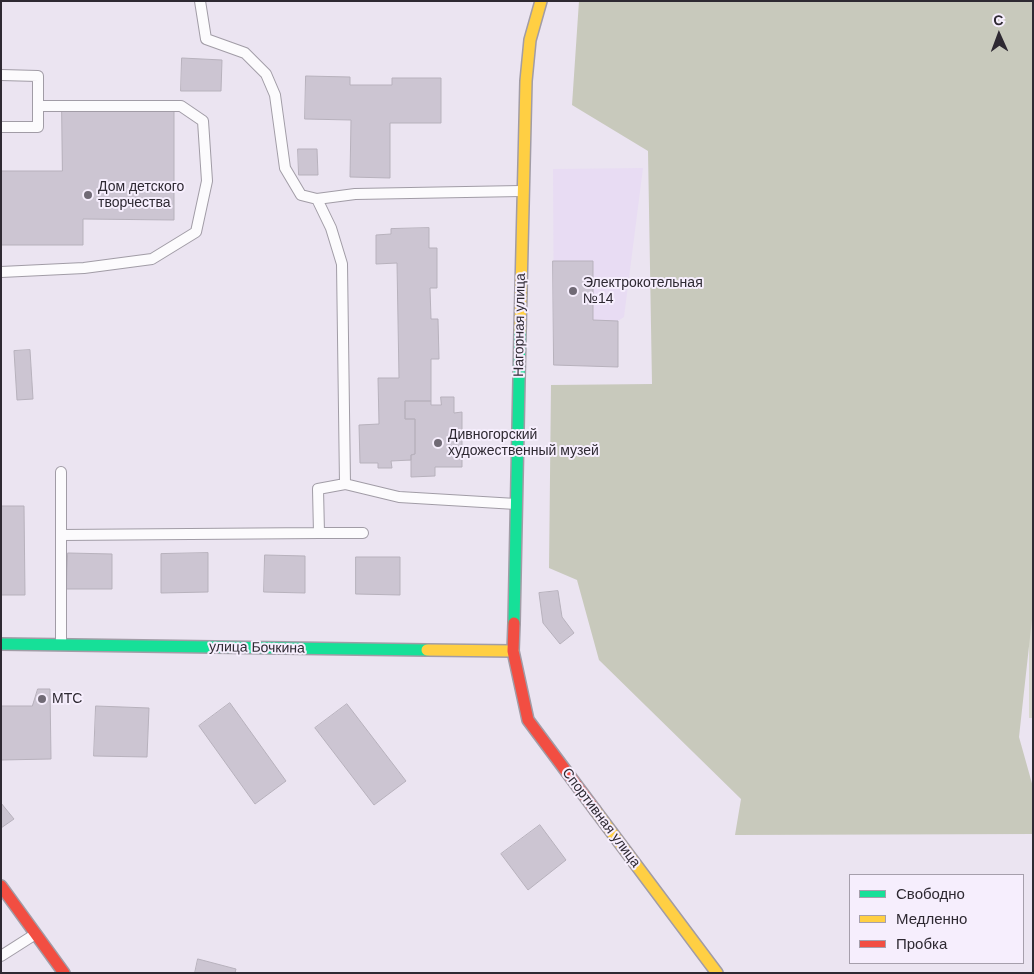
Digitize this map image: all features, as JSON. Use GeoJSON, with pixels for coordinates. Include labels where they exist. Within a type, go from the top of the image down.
{"type":"FeatureCollection","features":[{"type":"Feature","properties":{"kind":"main road","name":"Нагорная улица"},"geometry":{"type":"LineString","coordinates":[[513,651],[522,191],[530,40],[541,1]]}},
{"type":"Feature","properties":{"kind":"main road","name":"улица Бочкина"},"geometry":{"type":"LineString","coordinates":[[1,644],[513,651]]}},
{"type":"Feature","properties":{"kind":"main road","name":"Спортивная улица"},"geometry":{"type":"LineString","coordinates":[[513,651],[528,720],[717,973]]}},
{"type":"Feature","properties":{"kind":"main road"},"geometry":{"type":"LineString","coordinates":[[1,886],[64,973]]}},
{"type":"Feature","properties":{"kind":"lane"},"geometry":{"type":"LineString","coordinates":[[200,1],[206,39],[245,53],[266,74],[275,95],[285,168],[301,196],[317,199],[355,194],[522,191]]}},
{"type":"Feature","properties":{"kind":"lane"},"geometry":{"type":"LineString","coordinates":[[1,75],[38,76],[38,127],[1,127]]}},
{"type":"Feature","properties":{"kind":"lane"},"geometry":{"type":"LineString","coordinates":[[1,272],[84,268],[152,259],[196,232],[208,181],[203,122],[181,106],[38,106]]}},
{"type":"Feature","properties":{"kind":"lane"},"geometry":{"type":"LineString","coordinates":[[317,199],[331,228],[342,264],[344,484]]}},
{"type":"Feature","properties":{"kind":"lane"},"geometry":{"type":"LineString","coordinates":[[61,472],[61,645]]}},
{"type":"Feature","properties":{"kind":"lane"},"geometry":{"type":"LineString","coordinates":[[318,533],[318,490],[344,484],[400,497],[517,504]]}},
{"type":"Feature","properties":{"kind":"lane"},"geometry":{"type":"LineString","coordinates":[[62,536],[364,533]]}},
{"type":"Feature","properties":{"kind":"lane"},"geometry":{"type":"LineString","coordinates":[[1,956],[35,934]]}},
{"type":"Feature","properties":{"kind":"shaded area"},"geometry":{"type":"Polygon","coordinates":[[[579,1],[1033,1],[1033,610],[1019,737],[1033,787],[1033,834],[735,835],[741,799],[599,660],[577,580],[549,568],[551,385],[652,384],[648,151],[572,105],[579,1]]]}},
{"type":"Feature","properties":{"kind":"shaded area"},"geometry":{"type":"Polygon","coordinates":[[[643,168],[624,317],[618,321],[618,367],[554,365],[553,169],[643,168]]]}},
{"type":"Feature","properties":{"kind":"shaded area"},"geometry":{"type":"Polygon","coordinates":[[[1029,589],[1033,589],[1033,718],[1029,718],[1029,589]]]}},
{"type":"Feature","properties":{"kind":"building"},"geometry":{"type":"Polygon","coordinates":[[[182,58],[222,60],[221,91],[181,91],[182,58]]]}},
{"type":"Feature","properties":{"kind":"building"},"geometry":{"type":"Polygon","coordinates":[[[306,76],[350,77],[350,85],[392,85],[392,78],[441,78],[441,123],[390,123],[390,178],[350,177],[351,120],[305,119],[306,76]]]}},
{"type":"Feature","properties":{"kind":"building","name":"Дом детского творчества"},"geometry":{"type":"Polygon","coordinates":[[[62,110],[174,111],[174,220],[83,219],[83,245],[1,245],[1,171],[62,171],[62,110]]]}},
{"type":"Feature","properties":{"kind":"building"},"geometry":{"type":"Polygon","coordinates":[[[298,149],[317,149],[318,175],[299,175],[298,149]]]}},
{"type":"Feature","properties":{"kind":"building"},"geometry":{"type":"Polygon","coordinates":[[[429,228],[429,248],[437,248],[437,288],[430,288],[431,319],[438,319],[439,359],[431,359],[431,401],[405,401],[405,419],[415,419],[415,454],[411,455],[411,460],[391,461],[392,468],[378,468],[378,463],[360,463],[359,425],[379,424],[378,378],[399,378],[397,263],[376,264],[376,235],[391,234],[391,229],[429,228]]]}},
{"type":"Feature","properties":{"kind":"building","name":"Электрокотельная №14"},"geometry":{"type":"Polygon","coordinates":[[[553,261],[593,261],[593,320],[618,321],[618,367],[554,365],[553,261]]]}},
{"type":"Feature","properties":{"kind":"building"},"geometry":{"type":"Polygon","coordinates":[[[30,350],[33,399],[17,400],[14,351],[30,350]]]}},
{"type":"Feature","properties":{"kind":"building","name":"Дивногорский художественный музей"},"geometry":{"type":"Polygon","coordinates":[[[441,397],[454,397],[454,413],[462,412],[462,467],[435,467],[435,476],[411,477],[411,455],[415,454],[415,419],[405,419],[405,401],[431,401],[431,405],[441,405],[441,397]]]}},
{"type":"Feature","properties":{"kind":"building"},"geometry":{"type":"Polygon","coordinates":[[[1,506],[24,506],[25,595],[1,595],[1,506]]]}},
{"type":"Feature","properties":{"kind":"building"},"geometry":{"type":"Polygon","coordinates":[[[68,553],[112,554],[112,589],[67,589],[68,553]]]}},
{"type":"Feature","properties":{"kind":"building"},"geometry":{"type":"Polygon","coordinates":[[[208,553],[208,592],[161,593],[161,554],[208,553]]]}},
{"type":"Feature","properties":{"kind":"building"},"geometry":{"type":"Polygon","coordinates":[[[265,555],[305,556],[305,593],[264,592],[265,555]]]}},
{"type":"Feature","properties":{"kind":"building"},"geometry":{"type":"Polygon","coordinates":[[[356,557],[400,557],[400,595],[356,594],[356,557]]]}},
{"type":"Feature","properties":{"kind":"building"},"geometry":{"type":"Polygon","coordinates":[[[558,591],[562,617],[574,633],[560,644],[543,623],[539,593],[558,591]]]}},
{"type":"Feature","properties":{"kind":"building"},"geometry":{"type":"Polygon","coordinates":[[[38,689],[50,689],[51,759],[1,760],[1,706],[32,706],[38,689]]]}},
{"type":"Feature","properties":{"kind":"building"},"geometry":{"type":"Polygon","coordinates":[[[230,703],[286,781],[255,804],[199,726],[230,703]]]}},
{"type":"Feature","properties":{"kind":"building"},"geometry":{"type":"Polygon","coordinates":[[[347,704],[406,781],[374,805],[315,728],[347,704]]]}},
{"type":"Feature","properties":{"kind":"building"},"geometry":{"type":"Polygon","coordinates":[[[96,706],[149,708],[147,757],[94,756],[96,706]]]}},
{"type":"Feature","properties":{"kind":"building"},"geometry":{"type":"Polygon","coordinates":[[[1,803],[14,819],[1,828],[1,803]]]}},
{"type":"Feature","properties":{"kind":"building"},"geometry":{"type":"Polygon","coordinates":[[[540,825],[566,860],[528,890],[501,854],[540,825]]]}},
{"type":"Feature","properties":{"kind":"building"},"geometry":{"type":"Polygon","coordinates":[[[198,959],[236,969],[235,973],[195,973],[198,959]]]}},
{"type":"Feature","properties":{"kind":"traffic: fast"},"geometry":{"type":"LineString","coordinates":[[514,623],[520,331]]}},
{"type":"Feature","properties":{"kind":"traffic: fast"},"geometry":{"type":"LineString","coordinates":[[1,644],[427,650]]}},
{"type":"Feature","properties":{"kind":"traffic: slow"},"geometry":{"type":"LineString","coordinates":[[520,331],[526,81],[530,40],[541,1]]}},
{"type":"Feature","properties":{"kind":"traffic: slow"},"geometry":{"type":"LineString","coordinates":[[427,650],[513,651]]}},
{"type":"Feature","properties":{"kind":"traffic: slow"},"geometry":{"type":"LineString","coordinates":[[595,810],[717,973]]}},
{"type":"Feature","properties":{"kind":"traffic: jam"},"geometry":{"type":"LineString","coordinates":[[514,623],[513,651],[528,720],[595,810]]}},
{"type":"Feature","properties":{"kind":"traffic: jam"},"geometry":{"type":"LineString","coordinates":[[1,886],[64,973]]}},
{"type":"Feature","properties":{"kind":"place","name":"Дом детского творчества"},"geometry":{"type":"Point","coordinates":[88,195]}},
{"type":"Feature","properties":{"kind":"place","name":"Электрокотельная №14"},"geometry":{"type":"Point","coordinates":[573,291]}},
{"type":"Feature","properties":{"kind":"place","name":"Дивногорский художественный музей"},"geometry":{"type":"Point","coordinates":[438,443]}},
{"type":"Feature","properties":{"kind":"place","name":"МТС"},"geometry":{"type":"Point","coordinates":[42,699]}}]}
